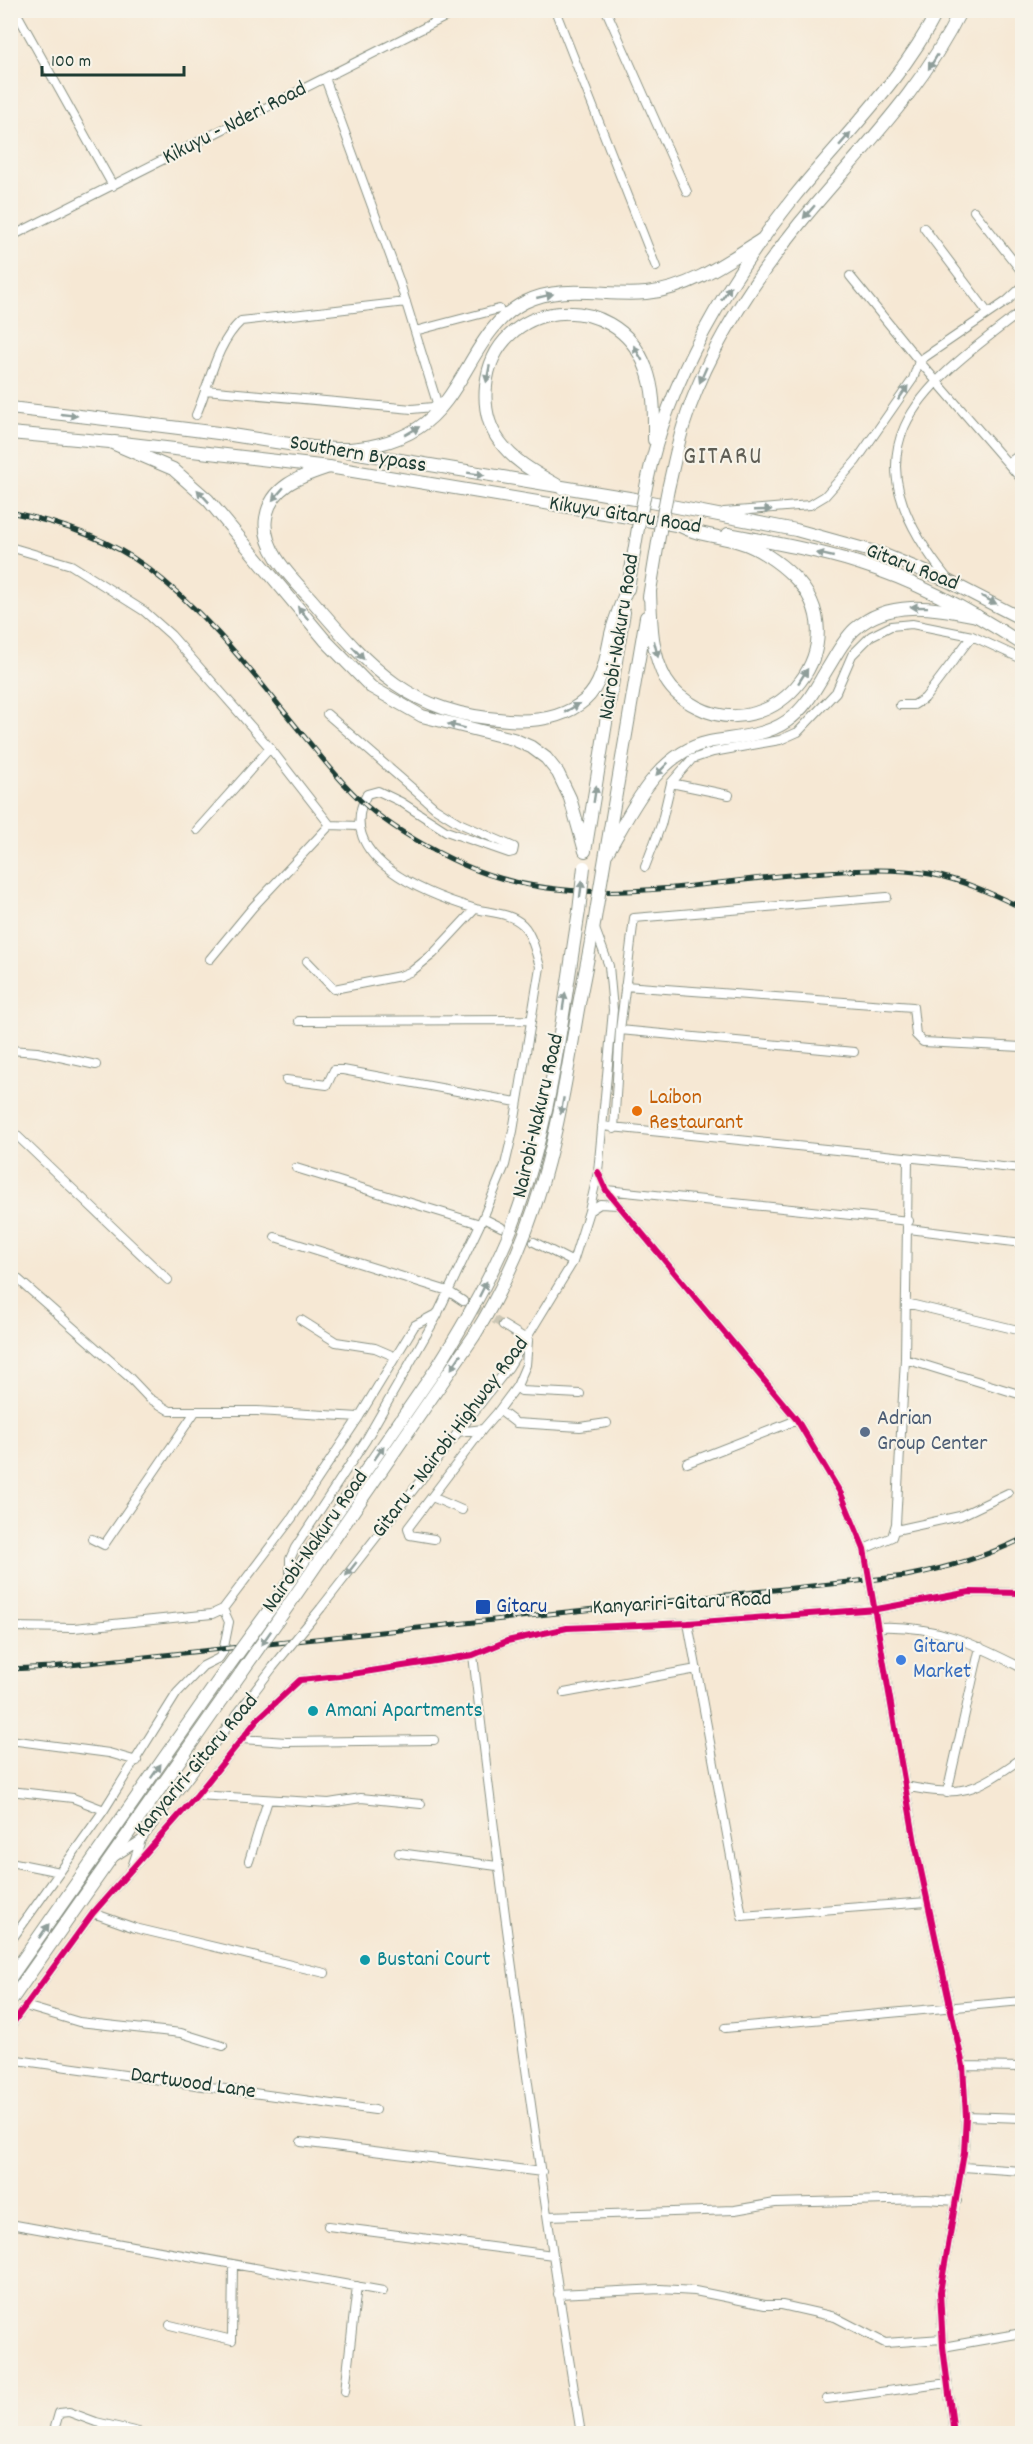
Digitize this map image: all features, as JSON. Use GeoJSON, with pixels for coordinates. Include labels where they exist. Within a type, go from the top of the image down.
{"type":"FeatureCollection","features":[{"type":"Feature","properties":{"kind":"main road"},"geometry":{"type":"LineString","coordinates":[[654,451],[682,375],[700,337],[723,298],[795,197],[892,84],[938,10]]}},
{"type":"Feature","properties":{"kind":"main road","name":"Nairobi-Nakuru Road"},"geometry":{"type":"LineString","coordinates":[[10,2002],[114,1858],[474,1336],[516,1256],[541,1194],[562,1111],[660,530],[668,489],[691,404],[704,373],[739,308],[800,224],[904,103],[932,65],[961,10]]}},
{"type":"Feature","properties":{"kind":"main road"},"geometry":{"type":"LineString","coordinates":[[336,449],[390,441],[412,432],[430,418],[456,388],[488,334],[502,318],[525,302],[560,292],[626,294],[673,288],[717,268],[764,238]]}},
{"type":"Feature","properties":{"kind":"main road"},"geometry":{"type":"LineString","coordinates":[[562,488],[519,463],[494,433],[486,410],[485,397],[490,362],[512,333],[538,318],[561,312],[586,314],[608,323],[632,343],[646,368],[650,384],[654,451]]}},
{"type":"Feature","properties":{"kind":"main road","name":"Southern Bypass"},"geometry":{"type":"LineString","coordinates":[[10,408],[132,421],[336,449],[704,514]]}},
{"type":"Feature","properties":{"kind":"main road","name":"Southern Bypass"},"geometry":{"type":"LineString","coordinates":[[10,434],[262,458]]}},
{"type":"Feature","properties":{"kind":"main road"},"geometry":{"type":"LineString","coordinates":[[110,442],[173,469],[192,484],[270,572],[325,640],[370,687],[422,716],[513,739],[531,747],[546,758],[558,773],[570,798],[585,851]]}},
{"type":"Feature","properties":{"kind":"main road","name":"Nairobi-Nakuru Road"},"geometry":{"type":"LineString","coordinates":[[10,1978],[273,1605],[455,1339],[479,1297],[513,1224],[527,1179],[544,1108],[579,911],[585,851],[638,528],[654,451]]}},
{"type":"Feature","properties":{"kind":"main road","name":"Kikuyu Gitaru Road"},"geometry":{"type":"LineString","coordinates":[[262,458],[329,467],[765,541],[858,563],[928,591],[977,616]]}},
{"type":"Feature","properties":{"kind":"main road"},"geometry":{"type":"LineString","coordinates":[[329,467],[290,483],[274,497],[266,519],[266,530],[274,552],[286,571],[367,662],[397,686],[440,708],[476,717],[516,721],[546,719],[576,707],[597,684],[629,583]]}},
{"type":"Feature","properties":{"kind":"main road","name":"Gitaru Road"},"geometry":{"type":"LineString","coordinates":[[704,514],[796,531],[882,554],[948,581],[1023,619]]}},
{"type":"Feature","properties":{"kind":"main road"},"geometry":{"type":"LineString","coordinates":[[650,591],[653,642],[659,664],[667,682],[678,695],[697,707],[718,714],[760,711],[787,695],[807,672],[818,645],[816,621],[806,594],[793,576],[768,557],[741,542],[694,532],[678,525]]}},
{"type":"Feature","properties":{"kind":"main road"},"geometry":{"type":"LineString","coordinates":[[607,853],[658,772],[671,759],[706,742],[761,733],[789,719],[806,703],[848,637],[864,623],[888,611],[914,606],[977,616]]}},
{"type":"Feature","properties":{"kind":"main road","name":"Gitaru Road"},"geometry":{"type":"LineString","coordinates":[[977,616],[1023,644]]}},
{"type":"Feature","properties":{"kind":"street"},"geometry":{"type":"LineString","coordinates":[[15,10],[113,186]]}},
{"type":"Feature","properties":{"kind":"street","name":"Kikuyu - Nderi Road"},"geometry":{"type":"LineString","coordinates":[[10,237],[459,10]]}},
{"type":"Feature","properties":{"kind":"street"},"geometry":{"type":"LineString","coordinates":[[555,10],[656,267]]}},
{"type":"Feature","properties":{"kind":"street"},"geometry":{"type":"LineString","coordinates":[[606,10],[687,192]]}},
{"type":"Feature","properties":{"kind":"street"},"geometry":{"type":"LineString","coordinates":[[205,390],[412,409],[433,407],[437,403],[406,302],[325,78]]}},
{"type":"Feature","properties":{"kind":"street"},"geometry":{"type":"LineString","coordinates":[[974,212],[1023,272]]}},
{"type":"Feature","properties":{"kind":"street"},"geometry":{"type":"LineString","coordinates":[[924,228],[988,313]]}},
{"type":"Feature","properties":{"kind":"street"},"geometry":{"type":"LineString","coordinates":[[850,276],[919,361],[938,380],[1023,480]]}},
{"type":"Feature","properties":{"kind":"street"},"geometry":{"type":"LineString","coordinates":[[704,514],[810,505],[825,496],[856,461],[913,379],[919,361],[1023,287]]}},
{"type":"Feature","properties":{"kind":"street"},"geometry":{"type":"LineString","coordinates":[[196,415],[219,355],[229,335],[241,321],[406,302]]}},
{"type":"Feature","properties":{"kind":"street"},"geometry":{"type":"LineString","coordinates":[[415,331],[498,309]]}},
{"type":"Feature","properties":{"kind":"street"},"geometry":{"type":"LineString","coordinates":[[948,581],[921,547],[902,506],[896,467],[898,444],[908,418],[923,395],[973,348],[1023,311]]}},
{"type":"Feature","properties":{"kind":"street"},"geometry":{"type":"LineString","coordinates":[[1008,463],[1023,453]]}},
{"type":"Feature","properties":{"kind":"street"},"geometry":{"type":"LineString","coordinates":[[10,547],[71,565],[144,611],[171,636],[270,748],[330,825]]}},
{"type":"Feature","properties":{"kind":"street"},"geometry":{"type":"LineString","coordinates":[[645,867],[661,825],[671,783],[692,759],[713,752],[780,740],[798,732],[836,692],[852,655],[871,636],[891,626],[912,624],[972,636],[1023,659]]}},
{"type":"Feature","properties":{"kind":"street"},"geometry":{"type":"LineString","coordinates":[[900,705],[914,705],[925,698],[972,636]]}},
{"type":"Feature","properties":{"kind":"street"},"geometry":{"type":"LineString","coordinates":[[290,1580],[290,1559],[366,1440],[438,1313],[505,1165],[518,1102],[540,967],[524,926],[506,915],[475,909],[420,886],[393,871],[379,861],[364,844],[358,826],[363,802],[368,794],[378,791],[401,802],[446,831],[509,854],[514,849],[512,845],[459,823],[435,808],[327,714]]}},
{"type":"Feature","properties":{"kind":"street"},"geometry":{"type":"LineString","coordinates":[[198,830],[270,748]]}},
{"type":"Feature","properties":{"kind":"street"},"geometry":{"type":"LineString","coordinates":[[671,783],[729,795]]}},
{"type":"Feature","properties":{"kind":"street"},"geometry":{"type":"LineString","coordinates":[[210,959],[253,907],[330,825],[358,826]]}},
{"type":"Feature","properties":{"kind":"street"},"geometry":{"type":"LineString","coordinates":[[614,1129],[620,1030],[633,918],[887,897]]}},
{"type":"Feature","properties":{"kind":"street"},"geometry":{"type":"LineString","coordinates":[[308,961],[334,989],[400,976],[412,971],[433,954],[475,909]]}},
{"type":"Feature","properties":{"kind":"street"},"geometry":{"type":"LineString","coordinates":[[594,925],[609,966],[613,1010],[598,1172],[606,1190],[618,1205],[797,1420],[841,1494],[864,1549],[877,1609],[905,1786],[927,1902],[963,2066],[966,2116],[963,2167],[940,2292],[943,2343],[954,2433]]}},
{"type":"Feature","properties":{"kind":"street"},"geometry":{"type":"LineString","coordinates":[[625,986],[913,1007],[916,1035],[923,1042],[1023,1047]]}},
{"type":"Feature","properties":{"kind":"street"},"geometry":{"type":"LineString","coordinates":[[299,1021],[531,1020]]}},
{"type":"Feature","properties":{"kind":"street"},"geometry":{"type":"LineString","coordinates":[[620,1030],[854,1052]]}},
{"type":"Feature","properties":{"kind":"street"},"geometry":{"type":"LineString","coordinates":[[10,1050],[37,1052],[96,1065]]}},
{"type":"Feature","properties":{"kind":"street"},"geometry":{"type":"LineString","coordinates":[[286,1080],[327,1085],[334,1070],[343,1070],[518,1102]]}},
{"type":"Feature","properties":{"kind":"street"},"geometry":{"type":"LineString","coordinates":[[602,1126],[1023,1169]]}},
{"type":"Feature","properties":{"kind":"street"},"geometry":{"type":"LineString","coordinates":[[10,1129],[168,1280]]}},
{"type":"Feature","properties":{"kind":"street"},"geometry":{"type":"LineString","coordinates":[[864,1549],[884,1542],[892,1537],[896,1530],[905,1359],[909,1225],[908,1158]]}},
{"type":"Feature","properties":{"kind":"street"},"geometry":{"type":"LineString","coordinates":[[296,1168],[501,1227]]}},
{"type":"Feature","properties":{"kind":"street","name":"Gitaru - Nairobi Highway Road"},"geometry":{"type":"LineString","coordinates":[[141,1840],[528,1340],[573,1262],[598,1172]]}},
{"type":"Feature","properties":{"kind":"street"},"geometry":{"type":"LineString","coordinates":[[606,1190],[909,1225],[1023,1243]]}},
{"type":"Feature","properties":{"kind":"street"},"geometry":{"type":"LineString","coordinates":[[589,1211],[600,1204],[618,1205]]}},
{"type":"Feature","properties":{"kind":"street"},"geometry":{"type":"LineString","coordinates":[[275,1237],[448,1291],[463,1301]]}},
{"type":"Feature","properties":{"kind":"street"},"geometry":{"type":"LineString","coordinates":[[534,1242],[573,1262]]}},
{"type":"Feature","properties":{"kind":"street"},"geometry":{"type":"LineString","coordinates":[[10,1272],[156,1404],[170,1411],[257,1411],[359,1417]]}},
{"type":"Feature","properties":{"kind":"street"},"geometry":{"type":"LineString","coordinates":[[906,1302],[1023,1331]]}},
{"type":"Feature","properties":{"kind":"street"},"geometry":{"type":"LineString","coordinates":[[10,1628],[74,1628],[212,1614],[223,1609],[292,1518],[359,1417],[415,1325],[438,1313]]}},
{"type":"Feature","properties":{"kind":"street"},"geometry":{"type":"LineString","coordinates":[[302,1320],[336,1342],[375,1348],[396,1357]]}},
{"type":"Feature","properties":{"kind":"street"},"geometry":{"type":"LineString","coordinates":[[434,1539],[410,1535],[408,1532],[411,1522],[517,1386],[526,1365],[528,1340],[503,1325]]}},
{"type":"Feature","properties":{"kind":"street"},"geometry":{"type":"LineString","coordinates":[[905,1359],[1023,1395]]}},
{"type":"Feature","properties":{"kind":"street"},"geometry":{"type":"LineString","coordinates":[[517,1386],[521,1391],[580,1394]]}},
{"type":"Feature","properties":{"kind":"street"},"geometry":{"type":"LineString","coordinates":[[499,1410],[516,1423],[580,1427],[607,1423]]}},
{"type":"Feature","properties":{"kind":"street"},"geometry":{"type":"LineString","coordinates":[[92,1539],[104,1545],[195,1412]]}},
{"type":"Feature","properties":{"kind":"street"},"geometry":{"type":"LineString","coordinates":[[687,1463],[797,1420]]}},
{"type":"Feature","properties":{"kind":"street"},"geometry":{"type":"LineString","coordinates":[[458,1432],[483,1429]]}},
{"type":"Feature","properties":{"kind":"street"},"geometry":{"type":"LineString","coordinates":[[896,1530],[960,1516],[1008,1493]]}},
{"type":"Feature","properties":{"kind":"street"},"geometry":{"type":"LineString","coordinates":[[432,1497],[462,1510]]}},
{"type":"Feature","properties":{"kind":"street","name":"Kanyariri-Gitaru Road"},"geometry":{"type":"LineString","coordinates":[[10,2027],[93,1913],[197,1795],[242,1739],[282,1695],[300,1680],[473,1655],[507,1641],[567,1628],[688,1623],[877,1609],[970,1592],[1023,1593]]}},
{"type":"Feature","properties":{"kind":"street"},"geometry":{"type":"LineString","coordinates":[[10,1942],[137,1761],[177,1694],[203,1666],[219,1658],[223,1652],[229,1622],[223,1609]]}},
{"type":"Feature","properties":{"kind":"street"},"geometry":{"type":"LineString","coordinates":[[688,1623],[742,1916],[927,1902]]}},
{"type":"Feature","properties":{"kind":"street"},"geometry":{"type":"LineString","coordinates":[[880,1627],[931,1630],[980,1647],[1023,1668]]}},
{"type":"Feature","properties":{"kind":"street"},"geometry":{"type":"LineString","coordinates":[[947,1793],[980,1647]]}},
{"type":"Feature","properties":{"kind":"street"},"geometry":{"type":"LineString","coordinates":[[473,1655],[497,1866],[558,2294],[581,2433]]}},
{"type":"Feature","properties":{"kind":"street"},"geometry":{"type":"LineString","coordinates":[[564,1694],[697,1669]]}},
{"type":"Feature","properties":{"kind":"street"},"geometry":{"type":"LineString","coordinates":[[242,1739],[278,1742],[434,1740]]}},
{"type":"Feature","properties":{"kind":"street"},"geometry":{"type":"LineString","coordinates":[[10,1740],[109,1752],[137,1761]]}},
{"type":"Feature","properties":{"kind":"street"},"geometry":{"type":"LineString","coordinates":[[905,1786],[947,1793],[960,1792],[983,1784],[1023,1758]]}},
{"type":"Feature","properties":{"kind":"street"},"geometry":{"type":"LineString","coordinates":[[10,1791],[73,1798],[104,1810]]}},
{"type":"Feature","properties":{"kind":"street"},"geometry":{"type":"LineString","coordinates":[[197,1795],[329,1803],[361,1798],[421,1804]]}},
{"type":"Feature","properties":{"kind":"street"},"geometry":{"type":"LineString","coordinates":[[249,1861],[268,1800]]}},
{"type":"Feature","properties":{"kind":"street"},"geometry":{"type":"LineString","coordinates":[[114,1858],[141,1840]]}},
{"type":"Feature","properties":{"kind":"street"},"geometry":{"type":"LineString","coordinates":[[131,1870],[141,1840]]}},
{"type":"Feature","properties":{"kind":"street"},"geometry":{"type":"LineString","coordinates":[[399,1853],[497,1866]]}},
{"type":"Feature","properties":{"kind":"street"},"geometry":{"type":"LineString","coordinates":[[10,1862],[60,1872]]}},
{"type":"Feature","properties":{"kind":"street"},"geometry":{"type":"LineString","coordinates":[[93,1913],[135,1929],[325,1973]]}},
{"type":"Feature","properties":{"kind":"street"},"geometry":{"type":"LineString","coordinates":[[725,2028],[1023,2001]]}},
{"type":"Feature","properties":{"kind":"street"},"geometry":{"type":"LineString","coordinates":[[25,2006],[79,2022],[181,2033],[223,2046]]}},
{"type":"Feature","properties":{"kind":"street","name":"Dartwood Lane"},"geometry":{"type":"LineString","coordinates":[[10,2059],[375,2110]]}},
{"type":"Feature","properties":{"kind":"street"},"geometry":{"type":"LineString","coordinates":[[963,2066],[1023,2067]]}},
{"type":"Feature","properties":{"kind":"street"},"geometry":{"type":"LineString","coordinates":[[966,2116],[1023,2118]]}},
{"type":"Feature","properties":{"kind":"street"},"geometry":{"type":"LineString","coordinates":[[301,2142],[542,2172]]}},
{"type":"Feature","properties":{"kind":"street"},"geometry":{"type":"LineString","coordinates":[[963,2167],[1023,2171]]}},
{"type":"Feature","properties":{"kind":"street"},"geometry":{"type":"LineString","coordinates":[[548,2216],[724,2211],[775,2203],[926,2199],[957,2201]]}},
{"type":"Feature","properties":{"kind":"street"},"geometry":{"type":"LineString","coordinates":[[10,2224],[383,2291]]}},
{"type":"Feature","properties":{"kind":"street"},"geometry":{"type":"LineString","coordinates":[[327,2226],[553,2255]]}},
{"type":"Feature","properties":{"kind":"street"},"geometry":{"type":"LineString","coordinates":[[170,2325],[232,2340],[233,2264]]}},
{"type":"Feature","properties":{"kind":"street"},"geometry":{"type":"LineString","coordinates":[[345,2391],[357,2286]]}},
{"type":"Feature","properties":{"kind":"street"},"geometry":{"type":"LineString","coordinates":[[558,2294],[660,2289],[694,2291],[765,2305],[782,2305],[835,2318],[885,2343],[943,2343],[1023,2333]]}},
{"type":"Feature","properties":{"kind":"street"},"geometry":{"type":"LineString","coordinates":[[826,2399],[948,2384]]}},
{"type":"Feature","properties":{"kind":"street"},"geometry":{"type":"LineString","coordinates":[[53,2433],[59,2413],[65,2411],[96,2422],[147,2433]]}},
{"type":"Feature","properties":{"kind":"tunnel"},"geometry":{"type":"LineString","coordinates":[[463,1301],[503,1325]]}},
{"type":"Feature","properties":{"kind":"railway"},"geometry":{"type":"LineString","coordinates":[[10,512],[98,539],[145,566],[189,603],[209,624],[364,804],[406,834],[464,865],[508,880],[552,889],[597,891],[643,890],[826,872],[904,871],[954,880],[1022,908]]}},
{"type":"Feature","properties":{"kind":"railway"},"geometry":{"type":"LineString","coordinates":[[10,1669],[51,1667],[906,1576],[966,1561],[1022,1539]]}},
{"type":"Feature","properties":{"kind":"cycle path"},"geometry":{"type":"LineString","coordinates":[[598,1172],[606,1190],[797,1420],[841,1494],[864,1549],[915,1843],[963,2066],[966,2116],[964,2153],[940,2292],[943,2347],[954,2434]]}},
{"type":"Feature","properties":{"kind":"cycle path"},"geometry":{"type":"LineString","coordinates":[[10,2027],[93,1913],[197,1795],[258,1719],[300,1680],[473,1655],[507,1641],[567,1628],[688,1623],[877,1609],[970,1592],[1022,1593]]}},
{"type":"Feature","properties":{"kind":"place","name":"Laibon Restaurant"},"geometry":{"type":"Point","coordinates":[637,1111]}},
{"type":"Feature","properties":{"kind":"place","name":"Adrian Group Center"},"geometry":{"type":"Point","coordinates":[865,1432]}},
{"type":"Feature","properties":{"kind":"place","name":"Gitaru"},"geometry":{"type":"Point","coordinates":[483,1607]}},
{"type":"Feature","properties":{"kind":"place","name":"Gitaru Market"},"geometry":{"type":"Point","coordinates":[901,1660]}},
{"type":"Feature","properties":{"kind":"place","name":"Amani Apartments"},"geometry":{"type":"Point","coordinates":[313,1711]}},
{"type":"Feature","properties":{"kind":"place","name":"Bustani Court"},"geometry":{"type":"Point","coordinates":[365,1960]}},
{"type":"Feature","properties":{"kind":"district","name":"GITARU"},"geometry":{"type":"Point","coordinates":[723,457]}}]}
